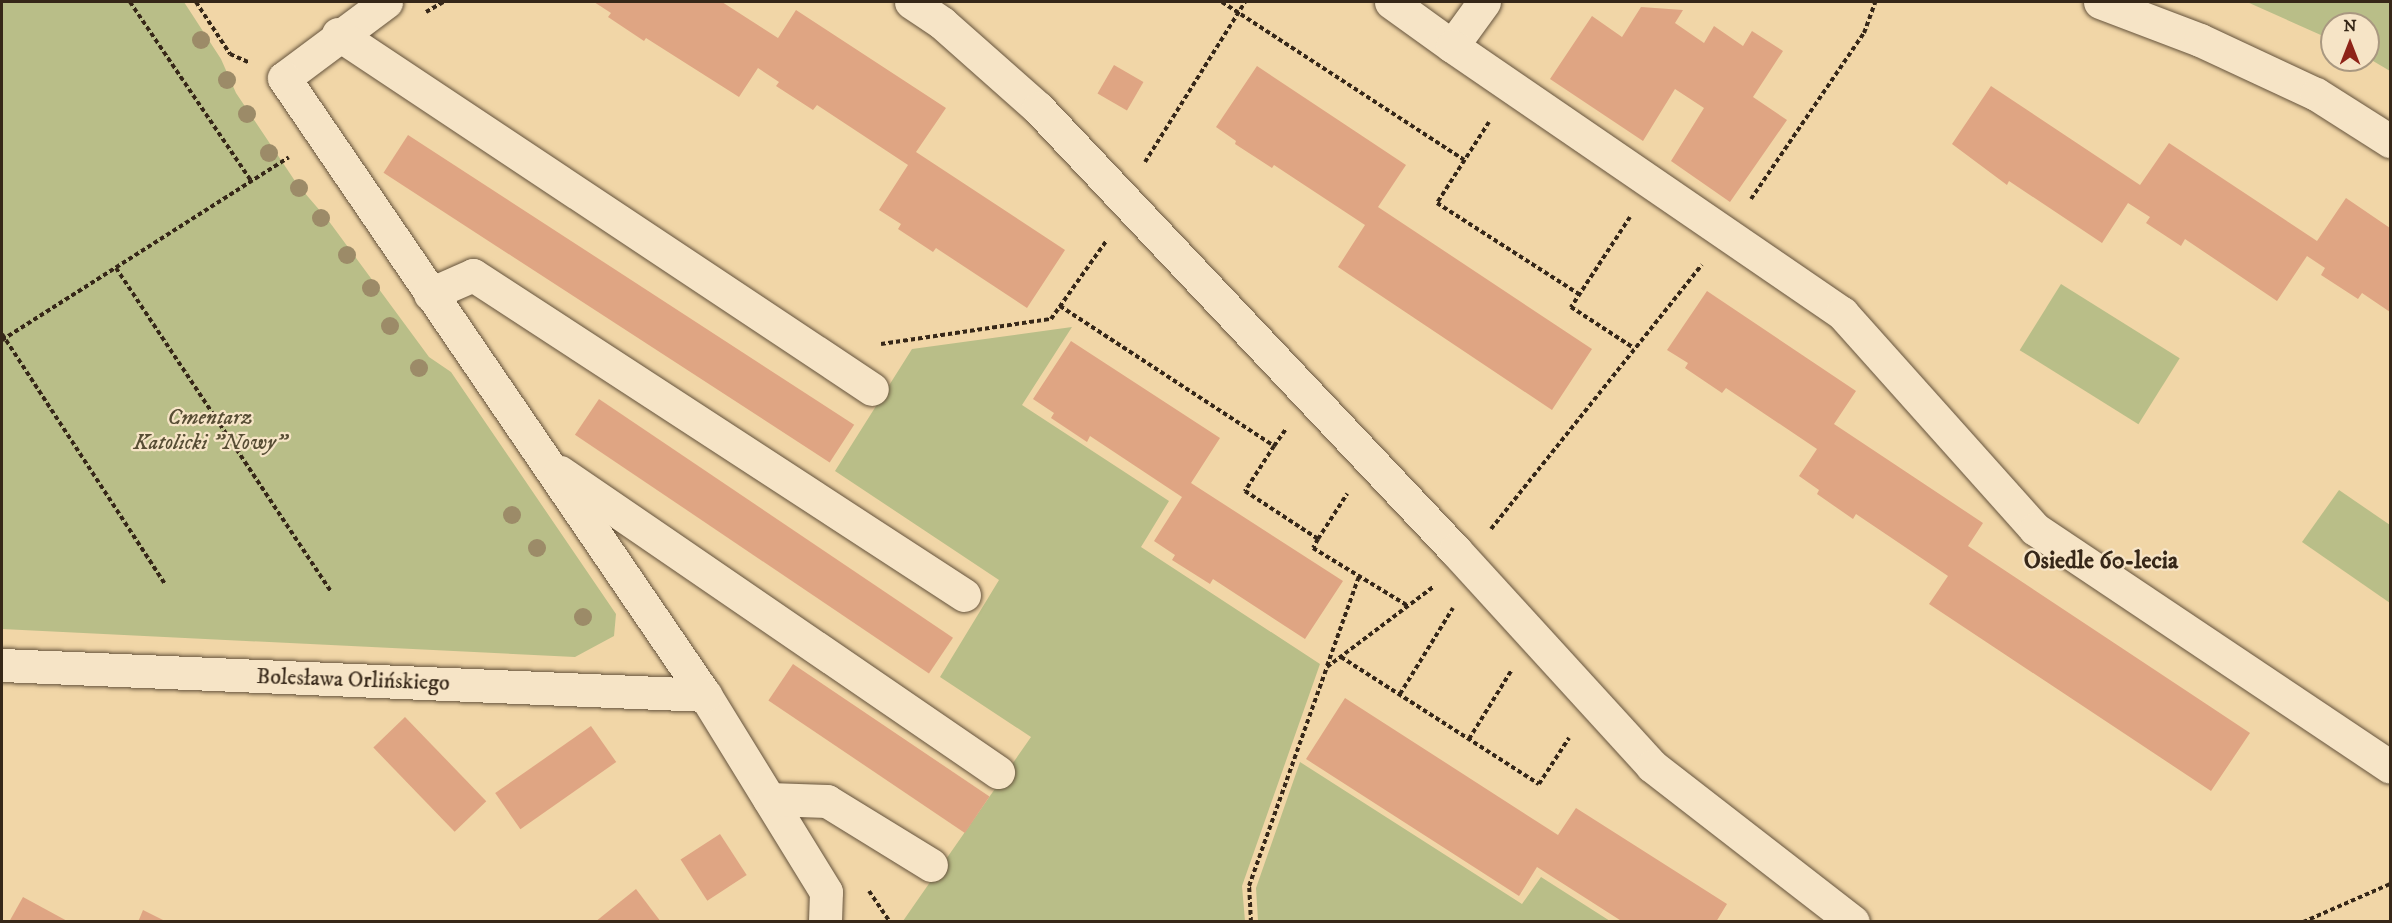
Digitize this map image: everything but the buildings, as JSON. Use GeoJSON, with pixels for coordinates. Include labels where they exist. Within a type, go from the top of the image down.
{"type":"FeatureCollection","features":[{"type":"Feature","properties":{"kind":"street"},"geometry":{"type":"LineString","coordinates":[[386,2],[338,34],[284,78],[543,461],[705,695],[769,799],[825,907]]}},
{"type":"Feature","properties":{"kind":"street"},"geometry":{"type":"LineString","coordinates":[[911,2],[942,23],[1038,108],[1470,567],[1652,766],[1853,921]]}},
{"type":"Feature","properties":{"kind":"street"},"geometry":{"type":"LineString","coordinates":[[1391,2],[1842,313],[2035,529],[2391,766]]}},
{"type":"Feature","properties":{"kind":"street"},"geometry":{"type":"LineString","coordinates":[[1452,46],[1484,2]]}},
{"type":"Feature","properties":{"kind":"street"},"geometry":{"type":"LineString","coordinates":[[2100,2],[2200,40],[2316,94],[2391,141]]}},
{"type":"Feature","properties":{"kind":"street"},"geometry":{"type":"LineString","coordinates":[[338,34],[872,389]]}},
{"type":"Feature","properties":{"kind":"street"},"geometry":{"type":"LineString","coordinates":[[430,294],[473,275],[964,595]]}},
{"type":"Feature","properties":{"kind":"street"},"geometry":{"type":"LineString","coordinates":[[543,461],[998,772]]}},
{"type":"Feature","properties":{"kind":"street","name":"Bolesława Orlińskiego"},"geometry":{"type":"LineString","coordinates":[[2,665],[705,695]]}},
{"type":"Feature","properties":{"kind":"street"},"geometry":{"type":"LineString","coordinates":[[769,799],[827,801],[931,865]]}},
{"type":"Feature","properties":{"kind":"path"},"geometry":{"type":"LineString","coordinates":[[130,2],[251,181]]}},
{"type":"Feature","properties":{"kind":"path"},"geometry":{"type":"LineString","coordinates":[[196,2],[230,54],[284,78]]}},
{"type":"Feature","properties":{"kind":"path"},"geometry":{"type":"LineString","coordinates":[[1222,2],[1464,160]]}},
{"type":"Feature","properties":{"kind":"path"},"geometry":{"type":"LineString","coordinates":[[1143,165],[1245,2]]}},
{"type":"Feature","properties":{"kind":"path"},"geometry":{"type":"LineString","coordinates":[[1512,87],[1437,202],[1580,294]]}},
{"type":"Feature","properties":{"kind":"path"},"geometry":{"type":"LineString","coordinates":[[165,584],[2,337],[116,268],[324,134]]}},
{"type":"Feature","properties":{"kind":"path"},"geometry":{"type":"LineString","coordinates":[[1634,348],[1571,307],[1652,183]]}},
{"type":"Feature","properties":{"kind":"path"},"geometry":{"type":"LineString","coordinates":[[818,353],[1051,319],[1130,206]]}},
{"type":"Feature","properties":{"kind":"path"},"geometry":{"type":"LineString","coordinates":[[116,268],[331,591]]}},
{"type":"Feature","properties":{"kind":"path"},"geometry":{"type":"LineString","coordinates":[[1060,306],[1274,446]]}},
{"type":"Feature","properties":{"kind":"path"},"geometry":{"type":"LineString","coordinates":[[1310,396],[1245,491],[1318,539]]}},
{"type":"Feature","properties":{"kind":"path"},"geometry":{"type":"LineString","coordinates":[[1400,694],[1470,567],[1554,451]]}},
{"type":"Feature","properties":{"kind":"path"},"geometry":{"type":"LineString","coordinates":[[1370,460],[1313,548],[1408,606]]}},
{"type":"Feature","properties":{"kind":"path"},"geometry":{"type":"LineString","coordinates":[[1327,667],[1408,606],[1470,567]]}},
{"type":"Feature","properties":{"kind":"path"},"geometry":{"type":"LineString","coordinates":[[1251,921],[1249,886],[1359,576]]}},
{"type":"Feature","properties":{"kind":"path"},"geometry":{"type":"LineString","coordinates":[[1469,739],[1533,635]]}},
{"type":"Feature","properties":{"kind":"path"},"geometry":{"type":"LineString","coordinates":[[1341,657],[1539,784],[1593,701]]}},
{"type":"Feature","properties":{"kind":"path"},"geometry":{"type":"LineString","coordinates":[[2303,921],[2391,884]]}},
{"type":"Feature","properties":{"kind":"green space","name":"Cmentarz Katolicki \"Nowy\""},"geometry":{"type":"Polygon","coordinates":[[[2,2],[184,2],[221,59],[236,93],[297,184],[328,220],[429,357],[451,372],[616,614],[614,636],[575,657],[2,629],[2,2]]]}},
{"type":"Feature","properties":{"kind":"green space"},"geometry":{"type":"Polygon","coordinates":[[[2247,2],[2390,2],[2390,71],[2380,65],[2380,12],[2320,12],[2320,35],[2247,2]]]}},
{"type":"Feature","properties":{"kind":"green space"},"geometry":{"type":"Polygon","coordinates":[[[2061,284],[2180,358],[2138,424],[2020,350],[2061,284]]]}},
{"type":"Feature","properties":{"kind":"green space"},"geometry":{"type":"Polygon","coordinates":[[[1072,327],[1022,405],[1169,501],[1141,547],[1320,664],[1242,886],[1245,921],[903,921],[1031,737],[940,677],[999,580],[835,471],[912,349],[1072,327]]]}},
{"type":"Feature","properties":{"kind":"green space"},"geometry":{"type":"Polygon","coordinates":[[[2339,490],[2390,525],[2390,603],[2302,542],[2339,490]]]}},
{"type":"Feature","properties":{"kind":"green space"},"geometry":{"type":"Polygon","coordinates":[[[1300,762],[1522,904],[1541,877],[1610,921],[1258,921],[1256,888],[1300,762]]]}},
{"type":"Feature","properties":{"kind":"district","name":"Osiedle 60-lecia"},"geometry":{"type":"Point","coordinates":[2101,562]}}]}
